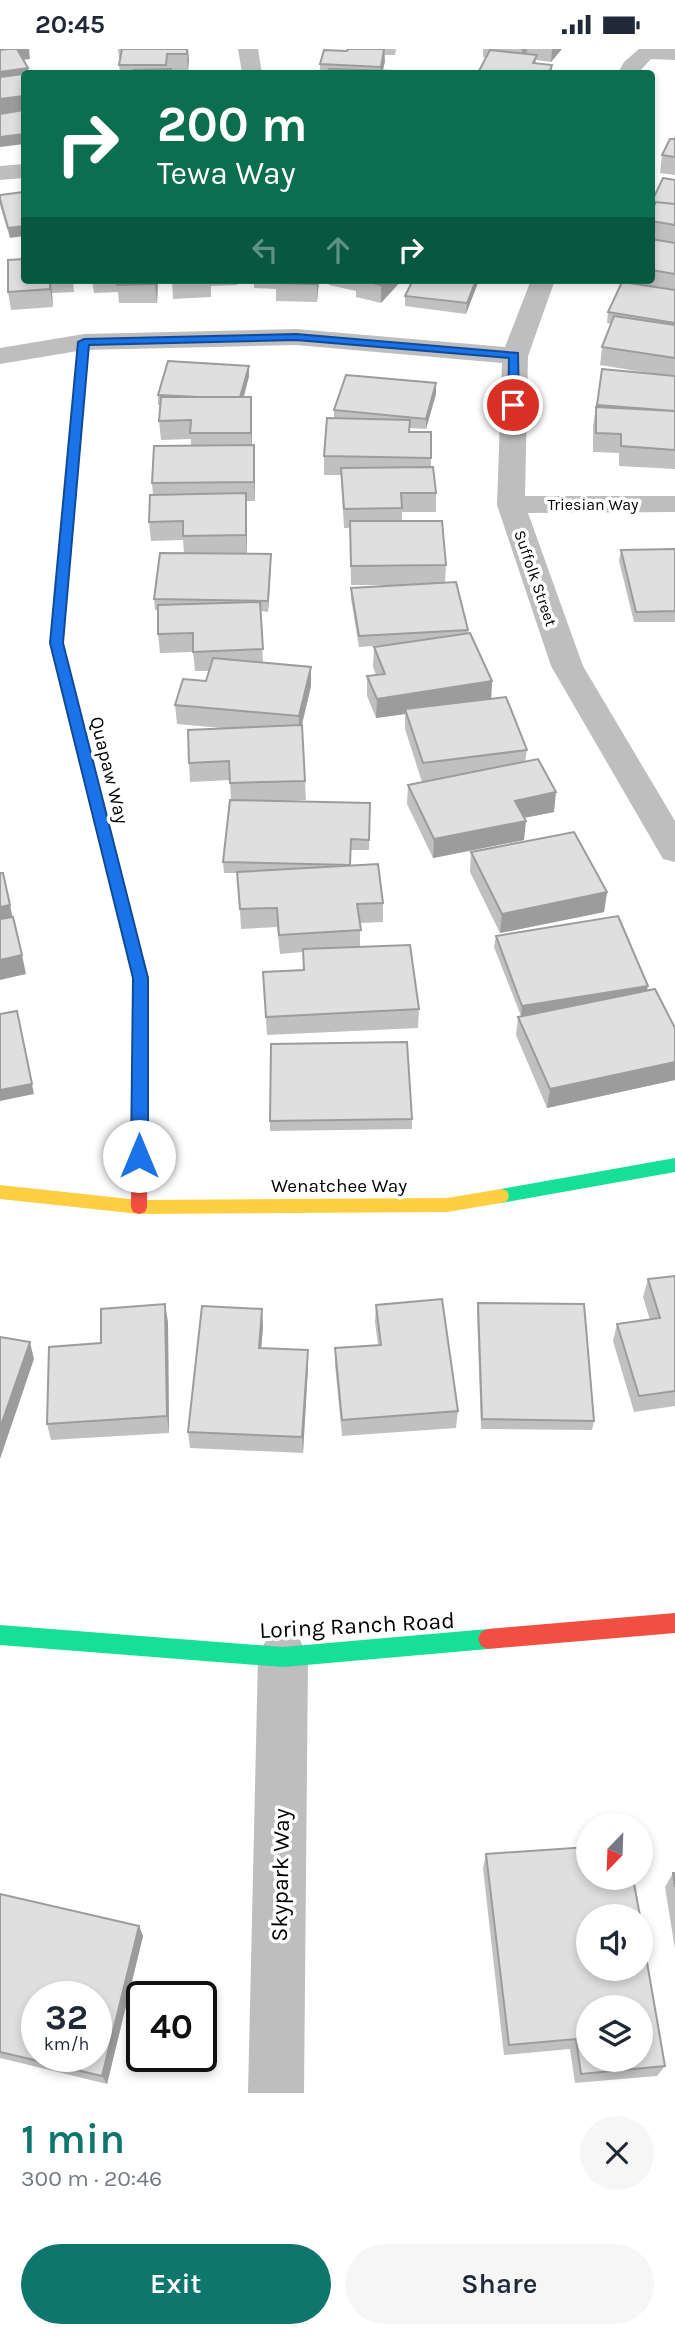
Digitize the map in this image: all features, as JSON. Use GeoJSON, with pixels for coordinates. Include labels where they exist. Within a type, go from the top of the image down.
{"type":"FeatureCollection","features":[{"type":"Feature","properties":{"kind":"street"},"geometry":{"type":"LineString","coordinates":[[248,49],[252,70]]}},
{"type":"Feature","properties":{"kind":"street"},"geometry":{"type":"LineString","coordinates":[[629,70],[646,53],[675,54]]}},
{"type":"Feature","properties":{"kind":"street"},"geometry":{"type":"LineString","coordinates":[[0,173],[21,171]]}},
{"type":"Feature","properties":{"kind":"street","name":"Suffolk Street"},"geometry":{"type":"LineString","coordinates":[[541,284],[514,355],[511,505],[566,666],[675,850]]}},
{"type":"Feature","properties":{"kind":"street"},"geometry":{"type":"LineString","coordinates":[[0,356],[84,342],[296,337],[514,355]]}},
{"type":"Feature","properties":{"kind":"street","name":"Quapaw Way"},"geometry":{"type":"LineString","coordinates":[[84,342],[56,643],[141,978],[139,1207]]}},
{"type":"Feature","properties":{"kind":"street","name":"Triesian Way"},"geometry":{"type":"LineString","coordinates":[[511,505],[675,504]]}},
{"type":"Feature","properties":{"kind":"street","name":"Wenatchee Way"},"geometry":{"type":"LineString","coordinates":[[0,1192],[139,1207],[447,1205],[675,1165]]}},
{"type":"Feature","properties":{"kind":"street","name":"Loring Ranch Road"},"geometry":{"type":"LineString","coordinates":[[0,1635],[283,1657],[675,1623]]}},
{"type":"Feature","properties":{"kind":"street","name":"Skypark Way"},"geometry":{"type":"LineString","coordinates":[[276,2093],[283,1657]]}},
{"type":"Feature","properties":{"kind":"building"},"geometry":{"type":"Polygon","coordinates":[[[17,49],[28,68],[0,72],[0,50],[17,49]]]}},
{"type":"Feature","properties":{"kind":"building"},"geometry":{"type":"Polygon","coordinates":[[[122,49],[187,49],[187,54],[167,54],[166,65],[119,65],[122,49]]]}},
{"type":"Feature","properties":{"kind":"building"},"geometry":{"type":"Polygon","coordinates":[[[384,49],[381,67],[320,64],[324,50],[384,49]]]}},
{"type":"Feature","properties":{"kind":"building"},"geometry":{"type":"Polygon","coordinates":[[[490,50],[537,55],[533,63],[552,65],[550,70],[480,70],[490,50]]]}},
{"type":"Feature","properties":{"kind":"building"},"geometry":{"type":"Polygon","coordinates":[[[21,74],[21,96],[0,99],[0,77],[21,74]]]}},
{"type":"Feature","properties":{"kind":"building"},"geometry":{"type":"Polygon","coordinates":[[[21,110],[21,134],[0,137],[0,114],[21,110]]]}},
{"type":"Feature","properties":{"kind":"building"},"geometry":{"type":"Polygon","coordinates":[[[670,139],[675,139],[675,157],[662,155],[670,139]]]}},
{"type":"Feature","properties":{"kind":"building"},"geometry":{"type":"Polygon","coordinates":[[[663,178],[675,180],[675,204],[655,202],[655,195],[663,178]]]}},
{"type":"Feature","properties":{"kind":"building"},"geometry":{"type":"Polygon","coordinates":[[[21,192],[21,226],[8,228],[0,195],[21,192]]]}},
{"type":"Feature","properties":{"kind":"building"},"geometry":{"type":"Polygon","coordinates":[[[655,202],[675,204],[675,225],[655,222],[655,202]]]}},
{"type":"Feature","properties":{"kind":"building"},"geometry":{"type":"Polygon","coordinates":[[[655,240],[675,243],[675,274],[655,271],[655,240]]]}},
{"type":"Feature","properties":{"kind":"building"},"geometry":{"type":"Polygon","coordinates":[[[21,259],[21,284],[50,284],[50,289],[8,292],[8,260],[21,259]]]}},
{"type":"Feature","properties":{"kind":"building"},"geometry":{"type":"Polygon","coordinates":[[[411,284],[474,284],[467,303],[405,296],[411,284]]]}},
{"type":"Feature","properties":{"kind":"building"},"geometry":{"type":"Polygon","coordinates":[[[621,284],[675,290],[675,323],[608,312],[621,284]]]}},
{"type":"Feature","properties":{"kind":"building"},"geometry":{"type":"Polygon","coordinates":[[[614,316],[675,325],[675,358],[602,347],[614,316]]]}},
{"type":"Feature","properties":{"kind":"building"},"geometry":{"type":"Polygon","coordinates":[[[168,361],[249,366],[240,397],[158,395],[168,361]]]}},
{"type":"Feature","properties":{"kind":"building"},"geometry":{"type":"Polygon","coordinates":[[[602,369],[675,376],[675,411],[597,405],[602,369]]]}},
{"type":"Feature","properties":{"kind":"building"},"geometry":{"type":"Polygon","coordinates":[[[346,375],[436,383],[426,419],[334,410],[346,375]]]}},
{"type":"Feature","properties":{"kind":"building"},"geometry":{"type":"Polygon","coordinates":[[[161,397],[251,397],[251,433],[190,433],[191,420],[159,421],[161,397]]]}},
{"type":"Feature","properties":{"kind":"building"},"geometry":{"type":"Polygon","coordinates":[[[596,407],[675,411],[675,450],[621,446],[621,434],[596,433],[596,407]]]}},
{"type":"Feature","properties":{"kind":"building"},"geometry":{"type":"Polygon","coordinates":[[[327,418],[410,420],[409,432],[431,432],[431,458],[324,456],[327,418]]]}},
{"type":"Feature","properties":{"kind":"building"},"geometry":{"type":"Polygon","coordinates":[[[254,445],[254,482],[152,483],[154,446],[254,445]]]}},
{"type":"Feature","properties":{"kind":"building"},"geometry":{"type":"Polygon","coordinates":[[[433,467],[436,493],[401,493],[402,508],[344,509],[341,468],[433,467]]]}},
{"type":"Feature","properties":{"kind":"building"},"geometry":{"type":"Polygon","coordinates":[[[246,493],[246,535],[183,536],[183,521],[149,522],[150,495],[246,493]]]}},
{"type":"Feature","properties":{"kind":"building"},"geometry":{"type":"Polygon","coordinates":[[[350,521],[442,521],[446,565],[351,566],[350,521]]]}},
{"type":"Feature","properties":{"kind":"building"},"geometry":{"type":"Polygon","coordinates":[[[675,549],[675,611],[636,612],[621,550],[675,549]]]}},
{"type":"Feature","properties":{"kind":"building"},"geometry":{"type":"Polygon","coordinates":[[[160,553],[271,554],[268,601],[154,599],[160,553]]]}},
{"type":"Feature","properties":{"kind":"building"},"geometry":{"type":"Polygon","coordinates":[[[456,582],[468,630],[359,636],[351,588],[456,582]]]}},
{"type":"Feature","properties":{"kind":"building"},"geometry":{"type":"Polygon","coordinates":[[[260,602],[263,649],[193,652],[193,633],[158,634],[158,605],[260,602]]]}},
{"type":"Feature","properties":{"kind":"building"},"geometry":{"type":"Polygon","coordinates":[[[470,633],[492,681],[377,699],[367,676],[385,674],[374,647],[470,633]]]}},
{"type":"Feature","properties":{"kind":"building"},"geometry":{"type":"Polygon","coordinates":[[[213,658],[311,667],[299,716],[175,705],[183,679],[206,681],[213,658]]]}},
{"type":"Feature","properties":{"kind":"building"},"geometry":{"type":"Polygon","coordinates":[[[506,697],[527,750],[423,763],[405,709],[506,697]]]}},
{"type":"Feature","properties":{"kind":"building"},"geometry":{"type":"Polygon","coordinates":[[[302,725],[305,781],[230,783],[229,761],[189,763],[188,730],[302,725]]]}},
{"type":"Feature","properties":{"kind":"building"},"geometry":{"type":"Polygon","coordinates":[[[538,759],[556,792],[515,801],[526,821],[434,839],[408,785],[538,759]]]}},
{"type":"Feature","properties":{"kind":"building"},"geometry":{"type":"Polygon","coordinates":[[[230,800],[370,803],[369,840],[351,839],[350,865],[223,862],[230,800]]]}},
{"type":"Feature","properties":{"kind":"building"},"geometry":{"type":"Polygon","coordinates":[[[574,832],[607,892],[502,914],[471,852],[574,832]]]}},
{"type":"Feature","properties":{"kind":"building"},"geometry":{"type":"Polygon","coordinates":[[[378,864],[383,903],[357,904],[361,930],[279,935],[277,908],[240,909],[237,872],[378,864]]]}},
{"type":"Feature","properties":{"kind":"building"},"geometry":{"type":"Polygon","coordinates":[[[0,873],[3,873],[10,905],[0,907],[0,873]]]}},
{"type":"Feature","properties":{"kind":"building"},"geometry":{"type":"Polygon","coordinates":[[[618,916],[648,986],[522,1006],[496,936],[618,916]]]}},
{"type":"Feature","properties":{"kind":"building"},"geometry":{"type":"Polygon","coordinates":[[[13,917],[22,955],[0,960],[0,919],[13,917]]]}},
{"type":"Feature","properties":{"kind":"building"},"geometry":{"type":"Polygon","coordinates":[[[410,945],[419,1009],[266,1017],[263,972],[304,970],[303,949],[410,945]]]}},
{"type":"Feature","properties":{"kind":"building"},"geometry":{"type":"Polygon","coordinates":[[[655,989],[675,1028],[675,1062],[550,1089],[518,1017],[655,989]]]}},
{"type":"Feature","properties":{"kind":"building"},"geometry":{"type":"Polygon","coordinates":[[[17,1011],[32,1084],[0,1090],[0,1014],[17,1011]]]}},
{"type":"Feature","properties":{"kind":"building"},"geometry":{"type":"Polygon","coordinates":[[[407,1042],[412,1119],[270,1121],[271,1044],[407,1042]]]}},
{"type":"Feature","properties":{"kind":"building"},"geometry":{"type":"Polygon","coordinates":[[[675,1276],[675,1391],[639,1396],[617,1324],[660,1318],[648,1279],[675,1276]]]}},
{"type":"Feature","properties":{"kind":"building"},"geometry":{"type":"Polygon","coordinates":[[[442,1299],[458,1411],[342,1420],[335,1348],[381,1345],[376,1305],[442,1299]]]}},
{"type":"Feature","properties":{"kind":"building"},"geometry":{"type":"Polygon","coordinates":[[[478,1303],[584,1304],[594,1421],[482,1419],[478,1303]]]}},
{"type":"Feature","properties":{"kind":"building"},"geometry":{"type":"Polygon","coordinates":[[[165,1304],[167,1416],[47,1424],[49,1347],[101,1343],[101,1309],[165,1304]]]}},
{"type":"Feature","properties":{"kind":"building"},"geometry":{"type":"Polygon","coordinates":[[[202,1306],[262,1309],[259,1348],[308,1350],[302,1437],[188,1432],[202,1306]]]}},
{"type":"Feature","properties":{"kind":"building"},"geometry":{"type":"Polygon","coordinates":[[[0,1337],[30,1342],[0,1428],[0,1337]]]}},
{"type":"Feature","properties":{"kind":"building"},"geometry":{"type":"Polygon","coordinates":[[[576,1848],[576,1890],[635,1890],[638,1904],[576,1904],[576,1981],[650,1981],[653,1995],[576,1995],[576,2039],[509,2045],[486,1854],[576,1848]]]}},
{"type":"Feature","properties":{"kind":"building"},"geometry":{"type":"Polygon","coordinates":[[[0,1894],[139,1926],[112,2035],[112,1981],[21,1981],[21,2057],[0,2052],[0,1894]]]}},
{"type":"Feature","properties":{"kind":"building"},"geometry":{"type":"Polygon","coordinates":[[[653,1997],[665,2066],[653,2067],[653,1997]]]}},
{"type":"Feature","properties":{"kind":"building"},"geometry":{"type":"Polygon","coordinates":[[[85,2072],[103,2072],[102,2076],[85,2072]]]}},
{"type":"Feature","properties":{"kind":"traffic: fast"},"geometry":{"type":"LineString","coordinates":[[84,342],[56,643],[127,925]]}},
{"type":"Feature","properties":{"kind":"traffic: fast"},"geometry":{"type":"LineString","coordinates":[[501,1196],[675,1165]]}},
{"type":"Feature","properties":{"kind":"traffic: fast"},"geometry":{"type":"LineString","coordinates":[[0,1635],[283,1657],[488,1639]]}},
{"type":"Feature","properties":{"kind":"traffic: slow"},"geometry":{"type":"LineString","coordinates":[[0,1192],[139,1207],[447,1205],[501,1196]]}},
{"type":"Feature","properties":{"kind":"traffic: jam"},"geometry":{"type":"LineString","coordinates":[[127,925],[141,978],[139,1207]]}},
{"type":"Feature","properties":{"kind":"traffic: jam"},"geometry":{"type":"LineString","coordinates":[[488,1639],[675,1623]]}},
{"type":"Feature","properties":{"kind":"route"},"geometry":{"type":"LineString","coordinates":[[139,1156],[141,978],[56,643],[84,342],[296,337],[514,355],[513,405]]}}]}
